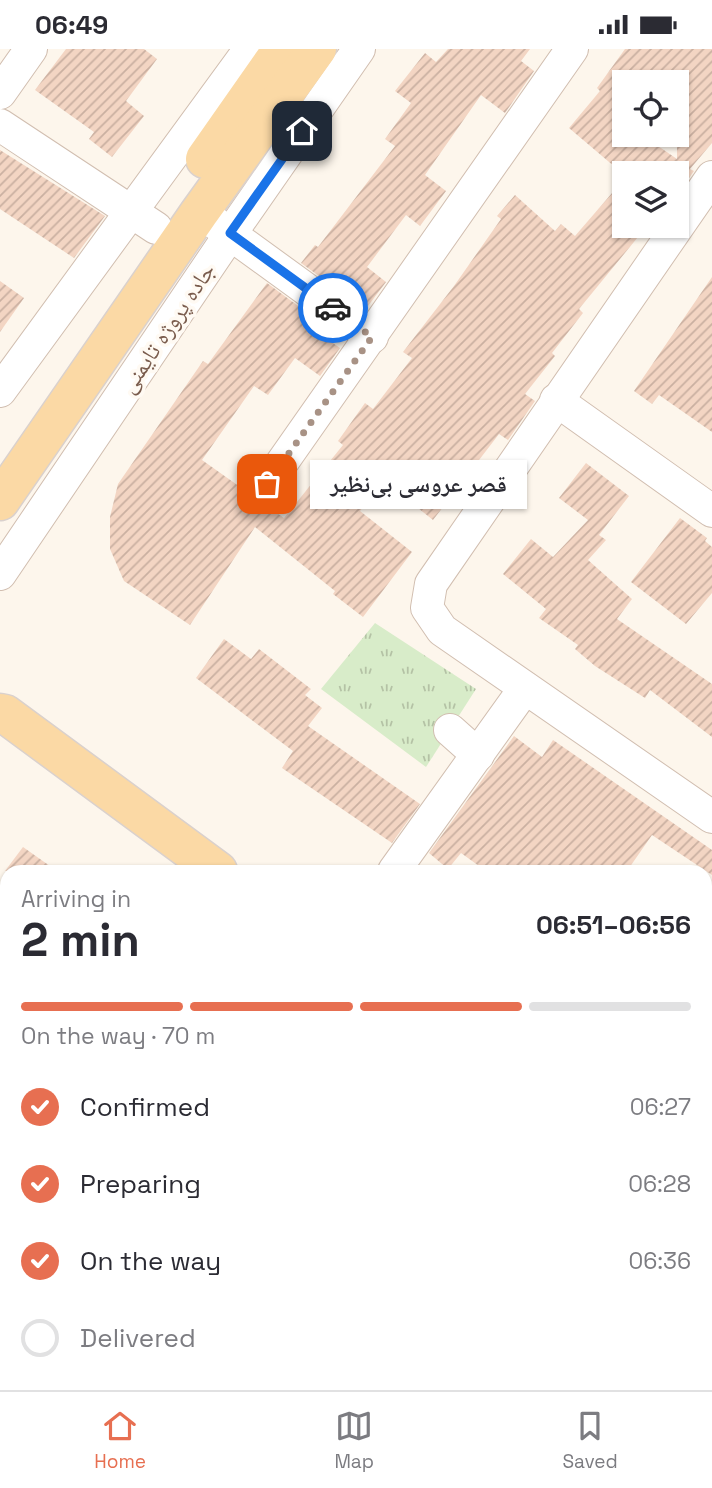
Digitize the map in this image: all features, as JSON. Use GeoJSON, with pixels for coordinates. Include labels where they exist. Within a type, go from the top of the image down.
{"type":"FeatureCollection","features":[{"type":"Feature","properties":{"kind":"main road"},"geometry":{"type":"LineString","coordinates":[[0,458],[143,220],[282,49]]}},
{"type":"Feature","properties":{"kind":"main road","name":"جاده پروژه تایمنی"},"geometry":{"type":"LineString","coordinates":[[0,501],[199,213],[317,49]]}},
{"type":"Feature","properties":{"kind":"main road"},"geometry":{"type":"LineString","coordinates":[[2,711],[210,865]]}},
{"type":"Feature","properties":{"kind":"street"},"geometry":{"type":"LineString","coordinates":[[0,93],[31,49]]}},
{"type":"Feature","properties":{"kind":"street"},"geometry":{"type":"LineString","coordinates":[[0,391],[143,220],[250,49]]}},
{"type":"Feature","properties":{"kind":"street","name":"جاده پروژه تایمنی"},"geometry":{"type":"LineString","coordinates":[[0,574],[230,233],[359,49]]}},
{"type":"Feature","properties":{"kind":"street"},"geometry":{"type":"LineString","coordinates":[[267,484],[572,49]]}},
{"type":"Feature","properties":{"kind":"street"},"geometry":{"type":"LineString","coordinates":[[0,125],[143,220]]}},
{"type":"Feature","properties":{"kind":"street"},"geometry":{"type":"LineString","coordinates":[[708,192],[556,401],[431,585],[427,608],[442,630],[712,817]]}},
{"type":"Feature","properties":{"kind":"street"},"geometry":{"type":"LineString","coordinates":[[199,213],[372,337]]}},
{"type":"Feature","properties":{"kind":"street"},"geometry":{"type":"LineString","coordinates":[[556,401],[712,511]]}},
{"type":"Feature","properties":{"kind":"street"},"geometry":{"type":"LineString","coordinates":[[398,865],[525,688]]}},
{"type":"Feature","properties":{"kind":"street"},"geometry":{"type":"LineString","coordinates":[[450,730],[478,755]]}},
{"type":"Feature","properties":{"kind":"green space"},"geometry":{"type":"Polygon","coordinates":[[[375,623],[476,689],[426,767],[321,689],[375,623]]]}},
{"type":"Feature","properties":{"kind":"building"},"geometry":{"type":"Polygon","coordinates":[[[66,49],[144,49],[157,59],[126,101],[144,116],[112,157],[89,139],[94,132],[35,90],[66,49]]]}},
{"type":"Feature","properties":{"kind":"building"},"geometry":{"type":"Polygon","coordinates":[[[448,49],[530,49],[521,61],[534,71],[505,113],[481,95],[425,175],[446,191],[420,226],[406,215],[367,267],[386,282],[368,306],[344,287],[341,292],[301,263],[315,245],[318,247],[395,146],[385,139],[411,103],[395,91],[425,53],[436,62],[448,49]]]}},
{"type":"Feature","properties":{"kind":"building"},"geometry":{"type":"Polygon","coordinates":[[[625,49],[712,49],[712,143],[690,169],[694,171],[689,178],[689,161],[612,161],[612,165],[569,128],[600,91],[597,88],[625,49]]]}},
{"type":"Feature","properties":{"kind":"building"},"geometry":{"type":"Polygon","coordinates":[[[0,150],[105,216],[74,258],[0,209],[0,150]]]}},
{"type":"Feature","properties":{"kind":"building"},"geometry":{"type":"Polygon","coordinates":[[[612,193],[612,238],[637,238],[579,309],[583,313],[552,353],[555,356],[525,394],[535,401],[508,440],[499,434],[433,520],[384,481],[360,511],[412,552],[363,617],[255,527],[190,625],[124,581],[110,549],[110,517],[118,484],[203,361],[208,364],[267,283],[320,322],[314,330],[340,348],[320,376],[295,358],[268,395],[254,386],[202,460],[284,518],[343,445],[338,441],[365,403],[373,409],[412,358],[403,352],[454,286],[501,219],[497,216],[515,195],[555,231],[561,224],[575,236],[612,193]]]}},
{"type":"Feature","properties":{"kind":"building"},"geometry":{"type":"Polygon","coordinates":[[[712,277],[712,432],[659,395],[652,404],[634,391],[712,277]]]}},
{"type":"Feature","properties":{"kind":"building"},"geometry":{"type":"Polygon","coordinates":[[[0,281],[24,298],[0,332],[0,281]]]}},
{"type":"Feature","properties":{"kind":"building"},"geometry":{"type":"Polygon","coordinates":[[[586,463],[629,496],[599,535],[606,540],[588,560],[632,599],[617,619],[712,684],[712,737],[650,690],[645,698],[595,666],[575,649],[578,645],[539,618],[546,609],[503,574],[531,539],[553,557],[588,520],[559,498],[586,463]]]}},
{"type":"Feature","properties":{"kind":"building"},"geometry":{"type":"Polygon","coordinates":[[[680,518],[707,538],[705,541],[712,547],[712,593],[686,624],[631,582],[680,518]]]}},
{"type":"Feature","properties":{"kind":"building"},"geometry":{"type":"Polygon","coordinates":[[[224,639],[251,659],[259,649],[311,689],[305,695],[322,708],[308,726],[420,804],[392,843],[282,768],[293,751],[196,678],[224,639]]]}},
{"type":"Feature","properties":{"kind":"building"},"geometry":{"type":"Polygon","coordinates":[[[514,736],[542,757],[553,740],[712,850],[712,865],[697,865],[652,835],[631,865],[478,865],[461,853],[451,865],[443,865],[429,853],[514,736]]]}},
{"type":"Feature","properties":{"kind":"building"},"geometry":{"type":"Polygon","coordinates":[[[23,847],[48,865],[10,865],[23,847]]]}},
{"type":"Feature","properties":{"kind":"way so far"},"geometry":{"type":"LineString","coordinates":[[267,484],[372,337],[333,308]]}},
{"type":"Feature","properties":{"kind":"place","name":"قصر عروسی بی‌نظیر"},"geometry":{"type":"Point","coordinates":[267,484]}},
{"type":"Feature","properties":{"kind":"route"},"geometry":{"type":"LineString","coordinates":[[302,131],[230,233],[333,308]]}}]}
